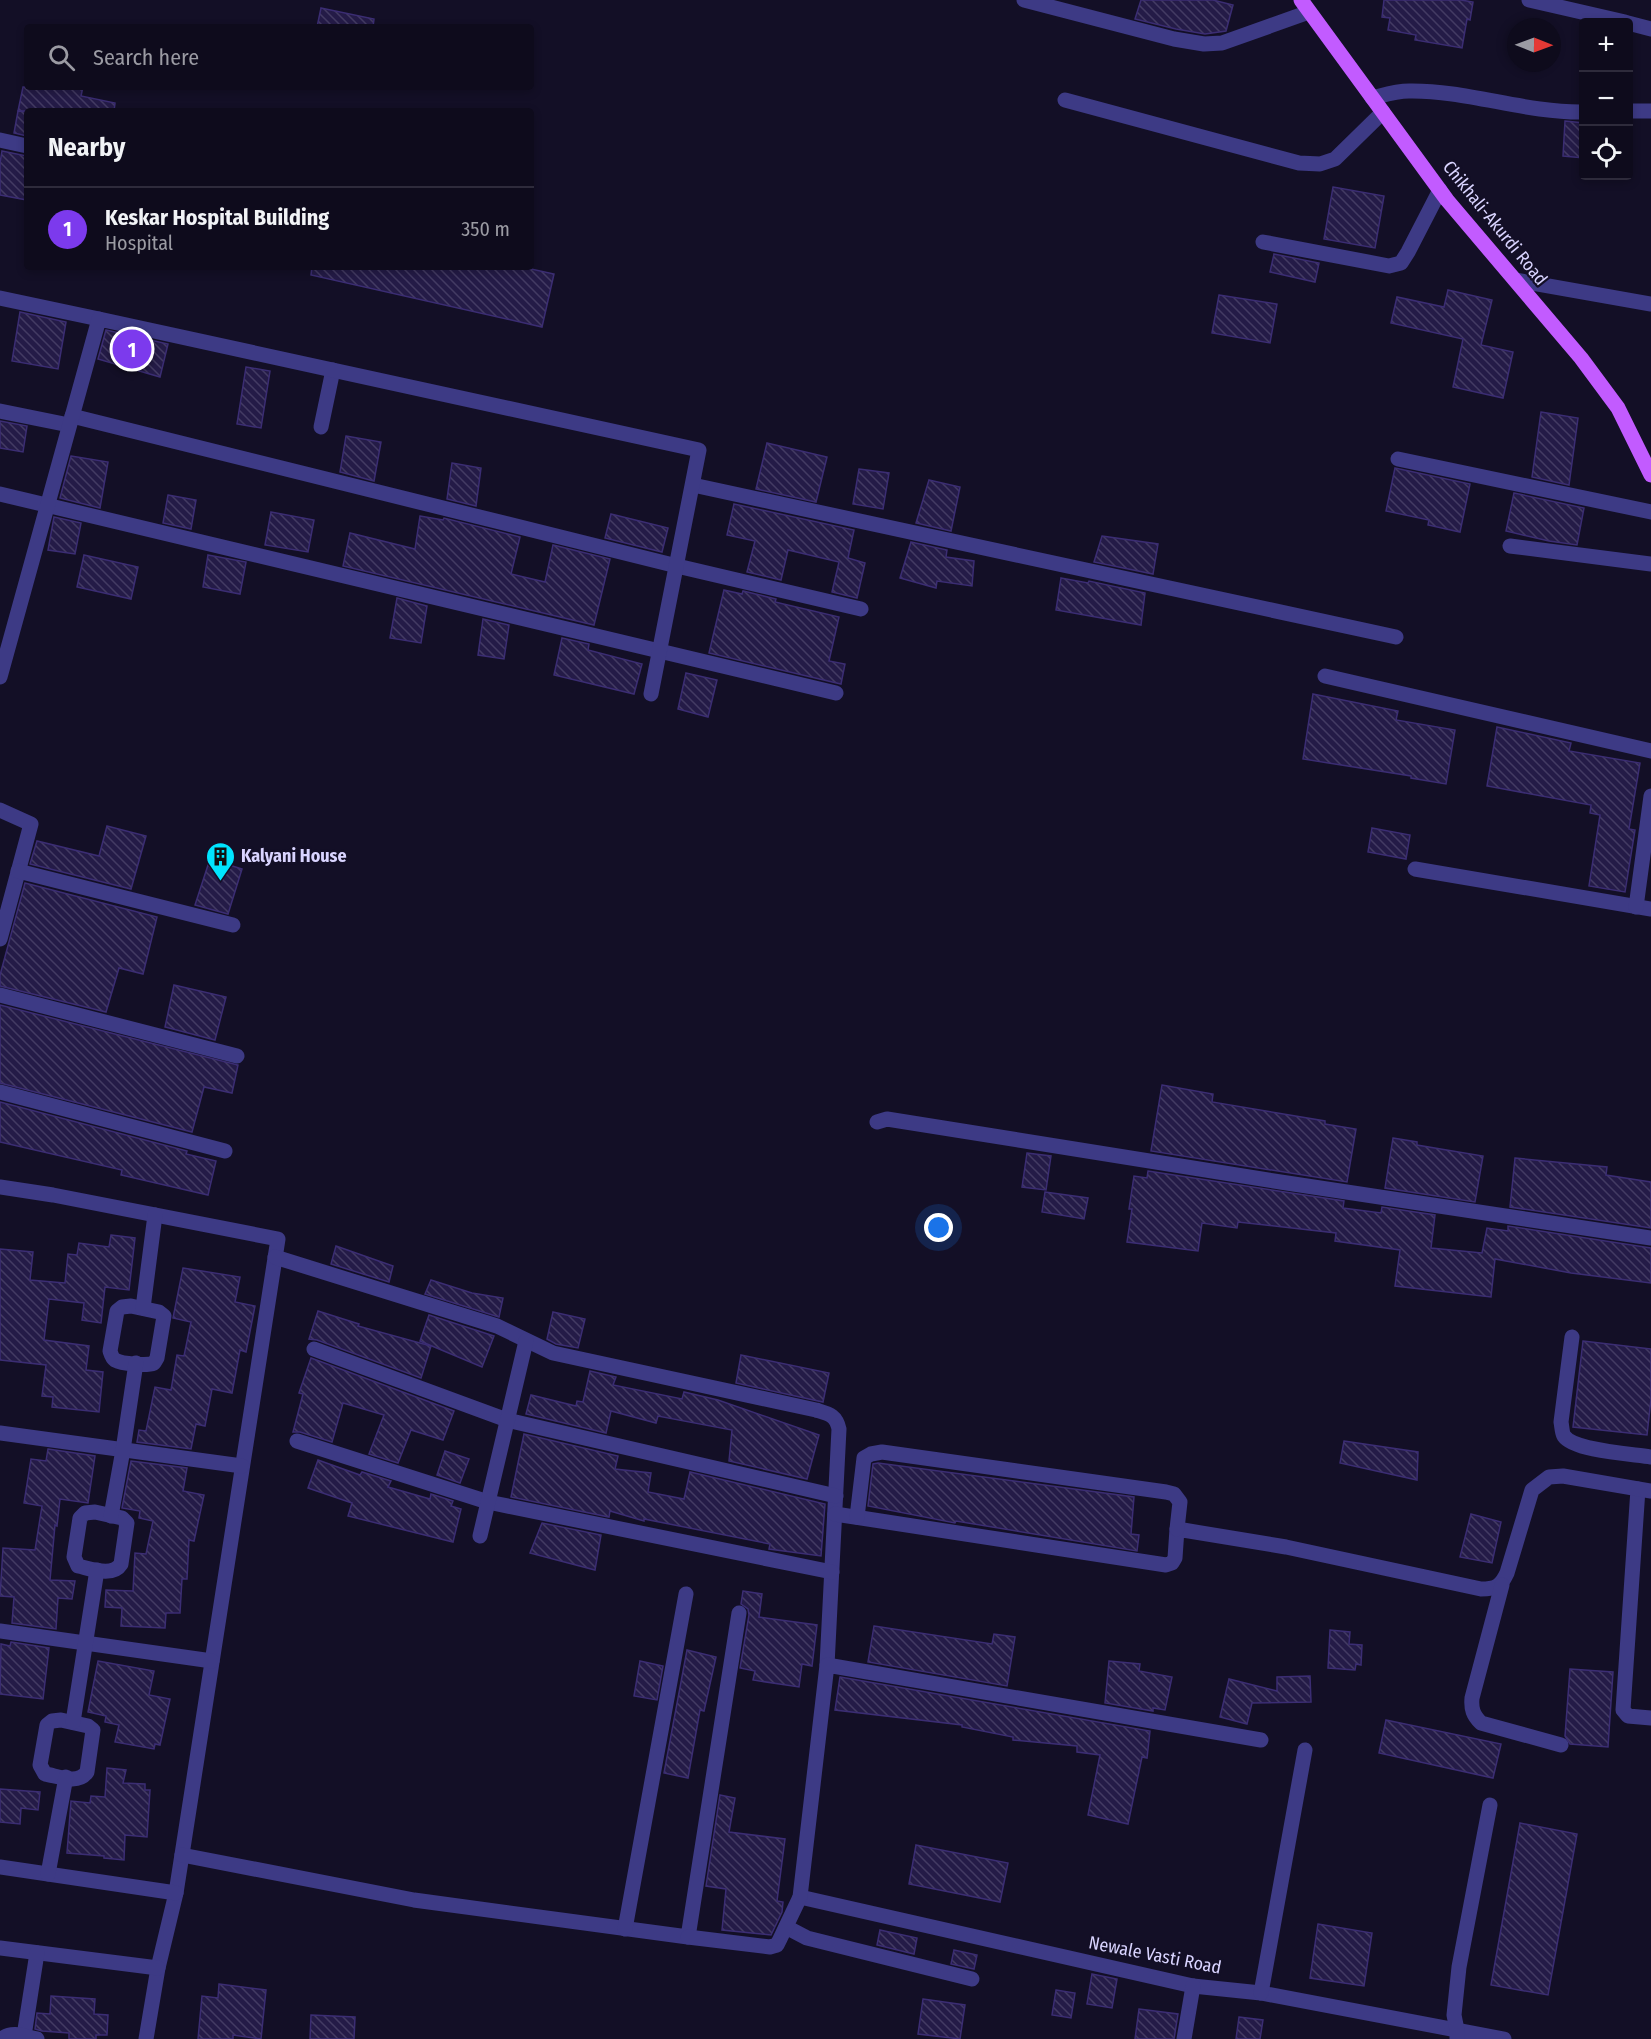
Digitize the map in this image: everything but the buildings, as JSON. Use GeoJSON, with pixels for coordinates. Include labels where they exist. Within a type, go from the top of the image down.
{"type":"FeatureCollection","features":[{"type":"Feature","properties":{"kind":"main road","name":"Chikhali-Akurdi Road"},"geometry":{"type":"LineString","coordinates":[[1305,6],[1440,190],[1581,358],[1618,408],[1651,475]]}},
{"type":"Feature","properties":{"kind":"street"},"geometry":{"type":"LineString","coordinates":[[1024,0],[1174,39],[1204,44],[1222,42],[1305,6]]}},
{"type":"Feature","properties":{"kind":"street"},"geometry":{"type":"LineString","coordinates":[[1529,0],[1606,18]]}},
{"type":"Feature","properties":{"kind":"street"},"geometry":{"type":"LineString","coordinates":[[1633,24],[1651,28]]}},
{"type":"Feature","properties":{"kind":"street"},"geometry":{"type":"LineString","coordinates":[[1372,98],[1395,92],[1420,91],[1559,112],[1579,112]]}},
{"type":"Feature","properties":{"kind":"street"},"geometry":{"type":"LineString","coordinates":[[1065,100],[1299,163],[1320,164],[1335,159],[1383,112]]}},
{"type":"Feature","properties":{"kind":"street"},"geometry":{"type":"LineString","coordinates":[[1633,111],[1651,111]]}},
{"type":"Feature","properties":{"kind":"street"},"geometry":{"type":"LineString","coordinates":[[0,140],[24,145]]}},
{"type":"Feature","properties":{"kind":"street"},"geometry":{"type":"LineString","coordinates":[[1263,242],[1389,266],[1401,262],[1408,252],[1440,190]]}},
{"type":"Feature","properties":{"kind":"street"},"geometry":{"type":"LineString","coordinates":[[1515,280],[1651,304]]}},
{"type":"Feature","properties":{"kind":"street"},"geometry":{"type":"LineString","coordinates":[[0,298],[699,450],[651,694]]}},
{"type":"Feature","properties":{"kind":"street"},"geometry":{"type":"LineString","coordinates":[[0,677],[99,319]]}},
{"type":"Feature","properties":{"kind":"street"},"geometry":{"type":"LineString","coordinates":[[321,427],[333,370]]}},
{"type":"Feature","properties":{"kind":"street"},"geometry":{"type":"LineString","coordinates":[[0,411],[71,420],[861,609]]}},
{"type":"Feature","properties":{"kind":"street"},"geometry":{"type":"LineString","coordinates":[[1398,459],[1651,512]]}},
{"type":"Feature","properties":{"kind":"street"},"geometry":{"type":"LineString","coordinates":[[693,484],[1396,637]]}},
{"type":"Feature","properties":{"kind":"street"},"geometry":{"type":"LineString","coordinates":[[0,494],[836,693]]}},
{"type":"Feature","properties":{"kind":"street"},"geometry":{"type":"LineString","coordinates":[[1510,546],[1651,564]]}},
{"type":"Feature","properties":{"kind":"street"},"geometry":{"type":"LineString","coordinates":[[1325,676],[1651,751]]}},
{"type":"Feature","properties":{"kind":"street"},"geometry":{"type":"LineString","coordinates":[[1415,869],[1644,908],[1651,796]]}},
{"type":"Feature","properties":{"kind":"street"},"geometry":{"type":"LineString","coordinates":[[0,810],[31,824],[0,939]]}},
{"type":"Feature","properties":{"kind":"street"},"geometry":{"type":"LineString","coordinates":[[18,871],[233,925]]}},
{"type":"Feature","properties":{"kind":"street"},"geometry":{"type":"LineString","coordinates":[[0,995],[237,1056]]}},
{"type":"Feature","properties":{"kind":"street"},"geometry":{"type":"LineString","coordinates":[[0,1092],[225,1151]]}},
{"type":"Feature","properties":{"kind":"street"},"geometry":{"type":"LineString","coordinates":[[877,1122],[887,1119],[1651,1238]]}},
{"type":"Feature","properties":{"kind":"street"},"geometry":{"type":"LineString","coordinates":[[0,1187],[53,1194],[278,1239],[176,1893],[158,1968],[146,2039]]}},
{"type":"Feature","properties":{"kind":"street"},"geometry":{"type":"LineString","coordinates":[[144,1308],[155,1215]]}},
{"type":"Feature","properties":{"kind":"street"},"geometry":{"type":"LineString","coordinates":[[182,1856],[414,1900],[770,1947],[778,1943],[800,1897],[827,1665],[839,1429],[833,1415],[553,1353],[497,1326],[275,1257]]}},
{"type":"Feature","properties":{"kind":"street"},"geometry":{"type":"LineString","coordinates":[[122,1306],[144,1308],[159,1312],[164,1316],[157,1358],[154,1363],[147,1365],[136,1364],[115,1360],[110,1351],[117,1311],[122,1306]]}},
{"type":"Feature","properties":{"kind":"street"},"geometry":{"type":"LineString","coordinates":[[1572,1336],[1561,1422],[1563,1435],[1571,1443],[1587,1447],[1651,1457]]}},
{"type":"Feature","properties":{"kind":"street"},"geometry":{"type":"LineString","coordinates":[[480,1536],[526,1341]]}},
{"type":"Feature","properties":{"kind":"street"},"geometry":{"type":"LineString","coordinates":[[314,1350],[507,1420],[836,1496]]}},
{"type":"Feature","properties":{"kind":"street"},"geometry":{"type":"LineString","coordinates":[[111,1516],[136,1364]]}},
{"type":"Feature","properties":{"kind":"street"},"geometry":{"type":"LineString","coordinates":[[0,1433],[242,1466]]}},
{"type":"Feature","properties":{"kind":"street"},"geometry":{"type":"LineString","coordinates":[[297,1441],[488,1502],[832,1572]]}},
{"type":"Feature","properties":{"kind":"street"},"geometry":{"type":"LineString","coordinates":[[835,1514],[1166,1564],[1172,1563],[1175,1558],[1180,1502],[1174,1494],[1166,1491],[882,1452],[864,1458],[857,1517]]}},
{"type":"Feature","properties":{"kind":"street"},"geometry":{"type":"LineString","coordinates":[[1561,1745],[1481,1723],[1474,1716],[1472,1698],[1502,1585],[1532,1490],[1549,1477],[1563,1476],[1645,1490],[1623,1710],[1628,1716],[1651,1718]]}},
{"type":"Feature","properties":{"kind":"street"},"geometry":{"type":"LineString","coordinates":[[94,1512],[122,1518],[127,1523],[121,1564],[117,1570],[111,1572],[97,1569],[78,1566],[75,1563],[80,1518],[85,1513],[94,1512]]}},
{"type":"Feature","properties":{"kind":"street"},"geometry":{"type":"LineString","coordinates":[[1177,1529],[1286,1547],[1481,1588],[1493,1589],[1502,1585]]}},
{"type":"Feature","properties":{"kind":"street"},"geometry":{"type":"LineString","coordinates":[[73,1722],[97,1569]]}},
{"type":"Feature","properties":{"kind":"street"},"geometry":{"type":"LineString","coordinates":[[625,1929],[686,1594]]}},
{"type":"Feature","properties":{"kind":"street"},"geometry":{"type":"LineString","coordinates":[[687,1937],[739,1613]]}},
{"type":"Feature","properties":{"kind":"street"},"geometry":{"type":"LineString","coordinates":[[0,1631],[212,1661]]}},
{"type":"Feature","properties":{"kind":"street"},"geometry":{"type":"LineString","coordinates":[[827,1665],[1261,1740]]}},
{"type":"Feature","properties":{"kind":"street"},"geometry":{"type":"LineString","coordinates":[[52,1720],[73,1722],[88,1726],[93,1730],[94,1736],[87,1772],[83,1777],[77,1779],[66,1778],[45,1774],[40,1765],[47,1725],[52,1720]]}},
{"type":"Feature","properties":{"kind":"street"},"geometry":{"type":"LineString","coordinates":[[1261,1993],[1305,1750]]}},
{"type":"Feature","properties":{"kind":"street"},"geometry":{"type":"LineString","coordinates":[[48,1874],[66,1778]]}},
{"type":"Feature","properties":{"kind":"street"},"geometry":{"type":"LineString","coordinates":[[1457,2035],[1454,2015],[1459,1968],[1490,1805]]}},
{"type":"Feature","properties":{"kind":"street"},"geometry":{"type":"LineString","coordinates":[[0,1867],[176,1893]]}},
{"type":"Feature","properties":{"kind":"street","name":"Newale Vasti Road"},"geometry":{"type":"LineString","coordinates":[[800,1897],[1193,1986],[1261,1993],[1457,2035],[1504,2039]]}},
{"type":"Feature","properties":{"kind":"street"},"geometry":{"type":"LineString","coordinates":[[786,1927],[807,1938],[972,1979]]}},
{"type":"Feature","properties":{"kind":"street"},"geometry":{"type":"LineString","coordinates":[[0,1948],[158,1968]]}},
{"type":"Feature","properties":{"kind":"street"},"geometry":{"type":"LineString","coordinates":[[2,2039],[7,2035],[15,2034],[30,2038],[37,1953]]}},
{"type":"Feature","properties":{"kind":"street"},"geometry":{"type":"LineString","coordinates":[[1184,2039],[1193,1986]]}},
{"type":"Feature","properties":{"kind":"place","name":"Keskar Hospital Building"},"geometry":{"type":"Point","coordinates":[132,349]}},
{"type":"Feature","properties":{"kind":"place","name":"Kalyani House"},"geometry":{"type":"Point","coordinates":[220,882]}}]}
